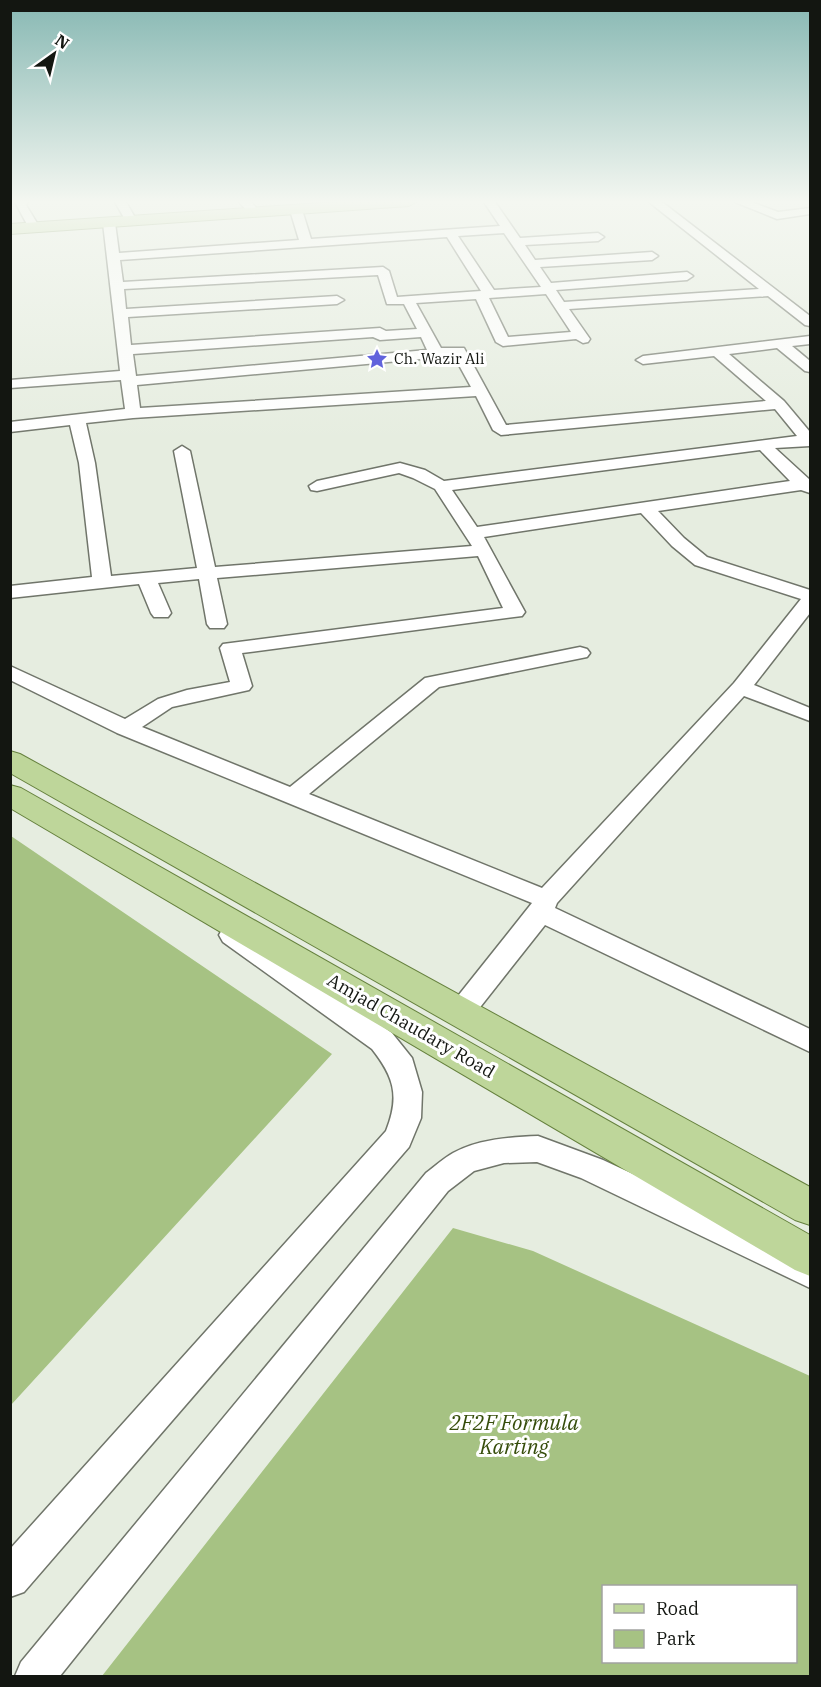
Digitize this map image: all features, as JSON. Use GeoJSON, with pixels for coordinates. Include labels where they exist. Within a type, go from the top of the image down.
{"type":"FeatureCollection","features":[{"type":"Feature","properties":{"kind":"main road","name":"Amjad Chaudary Road"},"geometry":{"type":"LineString","coordinates":[[10,760],[810,1207]]}},
{"type":"Feature","properties":{"kind":"main road","name":"Amjad Chaudary Road"},"geometry":{"type":"LineString","coordinates":[[10,795],[810,1257]]}},
{"type":"Feature","properties":{"kind":"street"},"geometry":{"type":"LineString","coordinates":[[116,281],[134,413]]}},
{"type":"Feature","properties":{"kind":"street"},"geometry":{"type":"LineString","coordinates":[[117,286],[211,281]]}},
{"type":"Feature","properties":{"kind":"street"},"geometry":{"type":"LineString","coordinates":[[386,281],[392,301],[632,281]]}},
{"type":"Feature","properties":{"kind":"street"},"geometry":{"type":"LineString","coordinates":[[477,281],[485,294],[503,342],[582,337],[543,281]]}},
{"type":"Feature","properties":{"kind":"street"},"geometry":{"type":"LineString","coordinates":[[756,281],[810,322]]}},
{"type":"Feature","properties":{"kind":"street"},"geometry":{"type":"LineString","coordinates":[[560,306],[771,292]]}},
{"type":"Feature","properties":{"kind":"street"},"geometry":{"type":"LineString","coordinates":[[121,313],[337,300]]}},
{"type":"Feature","properties":{"kind":"street"},"geometry":{"type":"LineString","coordinates":[[408,300],[436,353]]}},
{"type":"Feature","properties":{"kind":"street"},"geometry":{"type":"LineString","coordinates":[[792,308],[810,306]]}},
{"type":"Feature","properties":{"kind":"street"},"geometry":{"type":"LineString","coordinates":[[125,350],[380,332],[380,336],[425,333]]}},
{"type":"Feature","properties":{"kind":"street"},"geometry":{"type":"LineString","coordinates":[[643,360],[810,340]]}},
{"type":"Feature","properties":{"kind":"street"},"geometry":{"type":"LineString","coordinates":[[781,344],[810,368]]}},
{"type":"Feature","properties":{"kind":"street"},"geometry":{"type":"LineString","coordinates":[[10,384],[129,378],[459,351],[501,430],[779,404]]}},
{"type":"Feature","properties":{"kind":"street"},"geometry":{"type":"LineString","coordinates":[[717,351],[779,404],[810,440]]}},
{"type":"Feature","properties":{"kind":"street"},"geometry":{"type":"LineString","coordinates":[[10,427],[134,413],[481,391]]}},
{"type":"Feature","properties":{"kind":"street"},"geometry":{"type":"LineString","coordinates":[[77,419],[87,463],[102,582]]}},
{"type":"Feature","properties":{"kind":"street"},"geometry":{"type":"LineString","coordinates":[[441,486],[810,440]]}},
{"type":"Feature","properties":{"kind":"street"},"geometry":{"type":"LineString","coordinates":[[764,445],[780,465],[808,486]]}},
{"type":"Feature","properties":{"kind":"street"},"geometry":{"type":"LineString","coordinates":[[182,451],[217,624]]}},
{"type":"Feature","properties":{"kind":"street"},"geometry":{"type":"LineString","coordinates":[[125,728],[165,703],[187,696],[242,686],[230,648],[515,612],[484,550],[441,486],[419,474],[400,468],[317,486]]}},
{"type":"Feature","properties":{"kind":"street"},"geometry":{"type":"LineString","coordinates":[[472,533],[808,486]]}},
{"type":"Feature","properties":{"kind":"street"},"geometry":{"type":"LineString","coordinates":[[645,508],[678,542],[701,561],[810,596]]}},
{"type":"Feature","properties":{"kind":"street"},"geometry":{"type":"LineString","coordinates":[[10,592],[146,578],[484,550]]}},
{"type":"Feature","properties":{"kind":"street"},"geometry":{"type":"LineString","coordinates":[[146,578],[160,613]]}},
{"type":"Feature","properties":{"kind":"street"},"geometry":{"type":"LineString","coordinates":[[460,1013],[544,905],[741,687],[810,601]]}},
{"type":"Feature","properties":{"kind":"street"},"geometry":{"type":"LineString","coordinates":[[293,796],[432,682],[580,653]]}},
{"type":"Feature","properties":{"kind":"street"},"geometry":{"type":"LineString","coordinates":[[10,672],[125,728],[293,796],[544,905],[810,1041]]}},
{"type":"Feature","properties":{"kind":"street"},"geometry":{"type":"LineString","coordinates":[[741,687],[810,716]]}},
{"type":"Feature","properties":{"kind":"street"},"geometry":{"type":"LineString","coordinates":[[10,1578],[398,1138],[406,1118],[408,1092],[402,1066],[382,1041],[131,864]]}},
{"type":"Feature","properties":{"kind":"street"},"geometry":{"type":"LineString","coordinates":[[35,1677],[437,1182],[465,1161],[504,1150],[538,1149],[592,1169],[810,1273]]}},
{"type":"Feature","properties":{"kind":"green space"},"geometry":{"type":"Polygon","coordinates":[[[11,836],[332,1054],[11,1405],[11,836]]]}},
{"type":"Feature","properties":{"kind":"green space","name":"2F2F Formula Karting"},"geometry":{"type":"Polygon","coordinates":[[[453,1228],[533,1251],[810,1376],[810,1676],[102,1676],[453,1228]]]}},
{"type":"Feature","properties":{"kind":"place","name":"Ch. Wazir Ali"},"geometry":{"type":"Point","coordinates":[377,359]}}]}
